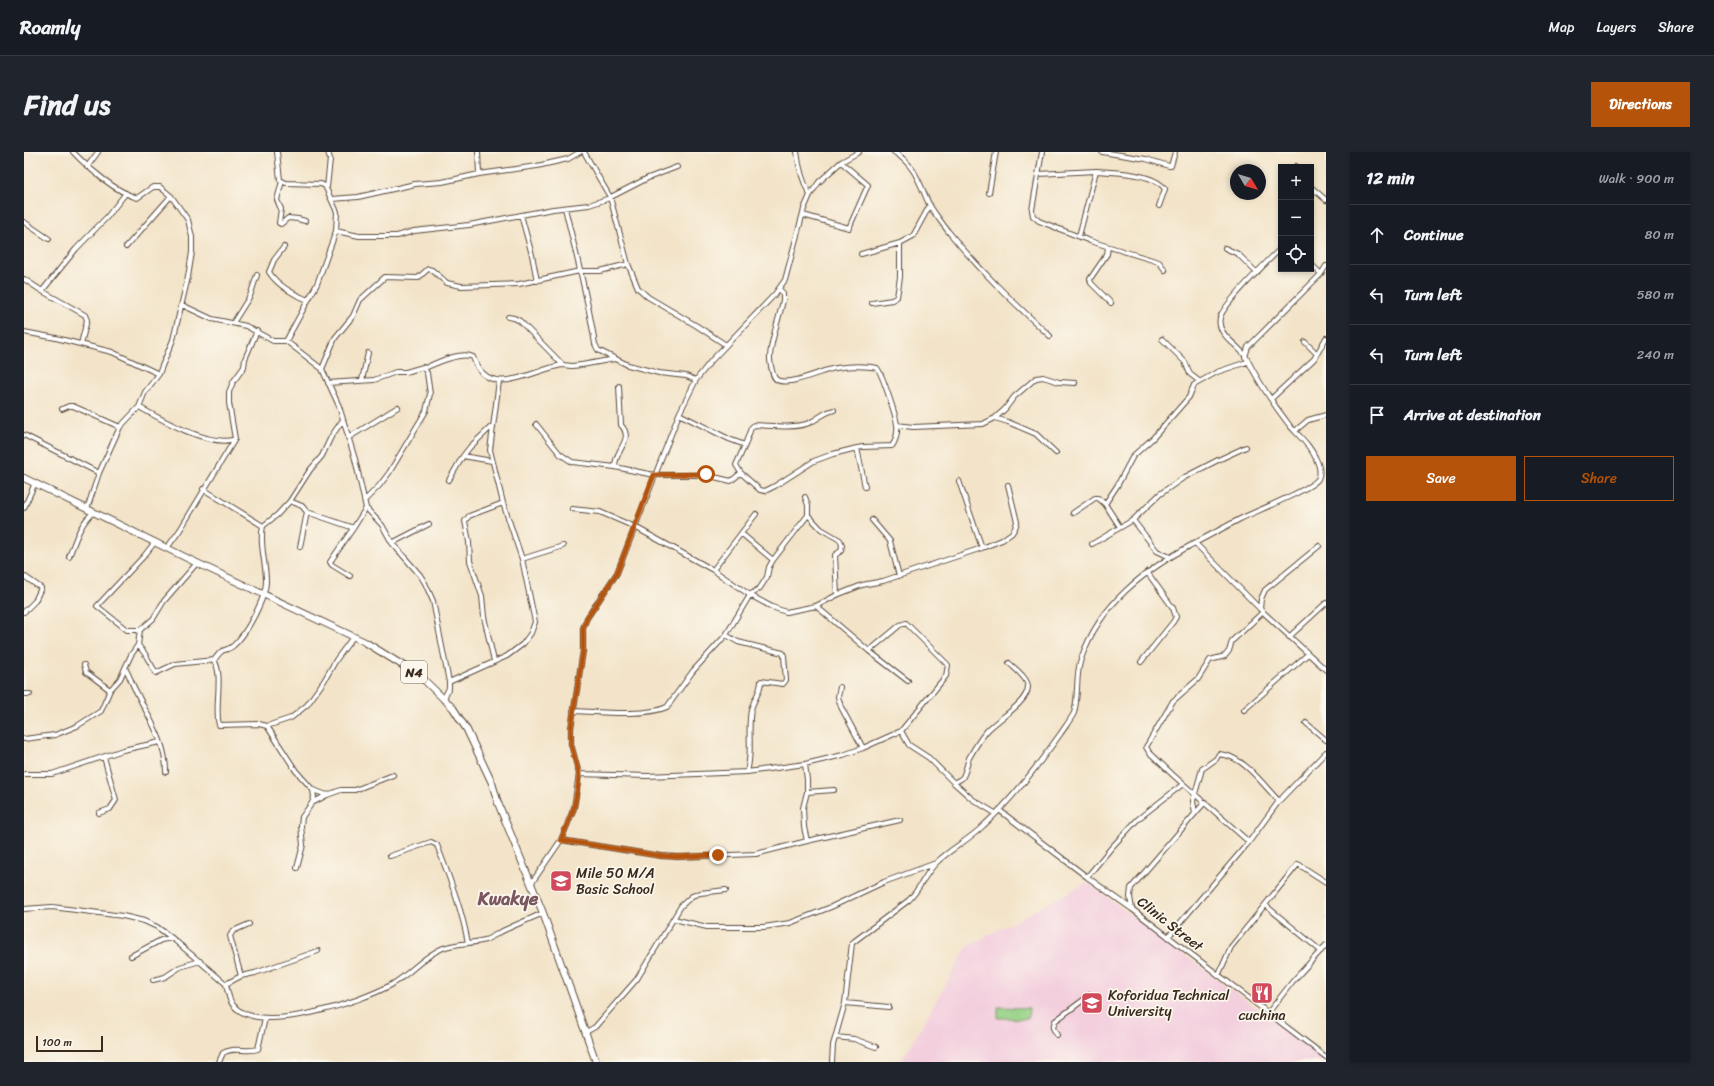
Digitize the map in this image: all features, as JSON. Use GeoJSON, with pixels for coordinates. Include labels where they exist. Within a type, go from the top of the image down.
{"type":"FeatureCollection","features":[{"type":"Feature","properties":{"kind":"highway","name":"N4"},"geometry":{"type":"LineString","coordinates":[[24,478],[197,563],[365,642],[420,676],[443,700],[453,708],[460,717],[475,745],[492,783],[498,803],[543,913],[596,1062]]}},
{"type":"Feature","properties":{"kind":"street"},"geometry":{"type":"LineString","coordinates":[[73,152],[87,167],[126,194],[137,198],[153,187],[160,188],[171,196],[188,220],[192,237],[190,265],[173,340],[159,374],[145,392],[139,407],[120,427],[99,474],[87,509]]}},
{"type":"Feature","properties":{"kind":"street"},"geometry":{"type":"LineString","coordinates":[[87,167],[98,152]]}},
{"type":"Feature","properties":{"kind":"street"},"geometry":{"type":"LineString","coordinates":[[277,152],[279,175],[282,181],[277,200],[281,209],[279,223],[281,224],[288,218],[305,221]]}},
{"type":"Feature","properties":{"kind":"street"},"geometry":{"type":"LineString","coordinates":[[286,341],[317,284],[336,231],[337,212],[327,187],[330,159],[328,152]]}},
{"type":"Feature","properties":{"kind":"street"},"geometry":{"type":"LineString","coordinates":[[478,152],[479,174]]}},
{"type":"Feature","properties":{"kind":"street"},"geometry":{"type":"LineString","coordinates":[[332,199],[358,197],[415,184],[442,182],[479,174],[512,170],[563,160],[580,152]]}},
{"type":"Feature","properties":{"kind":"street"},"geometry":{"type":"LineString","coordinates":[[584,152],[610,197],[628,264],[638,288],[648,297],[726,345]]}},
{"type":"Feature","properties":{"kind":"street"},"geometry":{"type":"LineString","coordinates":[[797,152],[799,169],[804,184],[810,195]]}},
{"type":"Feature","properties":{"kind":"street"},"geometry":{"type":"LineString","coordinates":[[531,884],[561,840],[574,808],[579,774],[571,744],[571,728],[583,651],[583,628],[587,618],[617,573],[654,475],[679,414],[696,380],[726,345],[779,289],[787,277],[803,215],[810,195],[819,182],[841,162],[859,152]]}},
{"type":"Feature","properties":{"kind":"street"},"geometry":{"type":"LineString","coordinates":[[894,152],[905,159],[913,168],[930,205],[947,230],[987,278],[1050,336]]}},
{"type":"Feature","properties":{"kind":"street"},"geometry":{"type":"LineString","coordinates":[[989,193],[996,152]]}},
{"type":"Feature","properties":{"kind":"street"},"geometry":{"type":"LineString","coordinates":[[1042,152],[1032,216],[1039,221],[1108,247],[1159,262],[1165,270]]}},
{"type":"Feature","properties":{"kind":"street"},"geometry":{"type":"LineString","coordinates":[[1102,152],[1146,159],[1171,166],[1175,152]]}},
{"type":"Feature","properties":{"kind":"street"},"geometry":{"type":"LineString","coordinates":[[803,215],[849,228],[868,185],[841,162]]}},
{"type":"Feature","properties":{"kind":"street"},"geometry":{"type":"LineString","coordinates":[[336,231],[359,236],[397,236],[414,231],[469,225],[553,209],[589,205],[610,197],[648,178],[677,167]]}},
{"type":"Feature","properties":{"kind":"street"},"geometry":{"type":"LineString","coordinates":[[1038,174],[1096,171],[1130,173],[1161,183],[1165,189],[1159,206]]}},
{"type":"Feature","properties":{"kind":"street"},"geometry":{"type":"LineString","coordinates":[[1079,236],[1096,171]]}},
{"type":"Feature","properties":{"kind":"street"},"geometry":{"type":"LineString","coordinates":[[282,181],[322,184],[327,187]]}},
{"type":"Feature","properties":{"kind":"street"},"geometry":{"type":"LineString","coordinates":[[1314,190],[1326,200]]}},
{"type":"Feature","properties":{"kind":"street"},"geometry":{"type":"LineString","coordinates":[[42,291],[76,249],[107,217],[126,194]]}},
{"type":"Feature","properties":{"kind":"street"},"geometry":{"type":"LineString","coordinates":[[126,247],[171,196]]}},
{"type":"Feature","properties":{"kind":"street"},"geometry":{"type":"LineString","coordinates":[[861,254],[900,243],[913,236],[930,205]]}},
{"type":"Feature","properties":{"kind":"street"},"geometry":{"type":"LineString","coordinates":[[565,208],[586,293],[595,344],[598,350],[614,359],[639,368],[659,373],[686,376],[696,380]]}},
{"type":"Feature","properties":{"kind":"street"},"geometry":{"type":"LineString","coordinates":[[521,215],[532,255],[537,281]]}},
{"type":"Feature","properties":{"kind":"street"},"geometry":{"type":"LineString","coordinates":[[24,222],[49,239]]}},
{"type":"Feature","properties":{"kind":"street"},"geometry":{"type":"LineString","coordinates":[[872,303],[892,300],[896,297],[900,277],[900,243]]}},
{"type":"Feature","properties":{"kind":"street"},"geometry":{"type":"LineString","coordinates":[[284,246],[274,260],[269,272],[281,285],[308,300]]}},
{"type":"Feature","properties":{"kind":"street"},"geometry":{"type":"LineString","coordinates":[[1108,247],[1107,254],[1090,279],[1091,283],[1111,303]]}},
{"type":"Feature","properties":{"kind":"street"},"geometry":{"type":"LineString","coordinates":[[1225,248],[1238,254],[1257,272]]}},
{"type":"Feature","properties":{"kind":"street"},"geometry":{"type":"LineString","coordinates":[[674,919],[707,927],[764,927],[790,923],[831,907],[884,882],[936,863],[970,837],[1000,810],[1060,733],[1073,713],[1081,659],[1101,618],[1113,603],[1147,572],[1170,557],[1241,519],[1297,493],[1317,480],[1320,473],[1317,460],[1312,450],[1295,431],[1271,399],[1245,357],[1224,334],[1219,324],[1220,317],[1224,309],[1278,251]]}},
{"type":"Feature","properties":{"kind":"street"},"geometry":{"type":"LineString","coordinates":[[322,369],[335,338],[353,316],[360,300],[385,277],[418,278],[428,269],[432,270],[447,283],[461,286],[519,284],[580,271],[600,271],[628,264]]}},
{"type":"Feature","properties":{"kind":"street"},"geometry":{"type":"LineString","coordinates":[[1245,357],[1248,346],[1321,274],[1326,266]]}},
{"type":"Feature","properties":{"kind":"street"},"geometry":{"type":"LineString","coordinates":[[1314,267],[1321,274]]}},
{"type":"Feature","properties":{"kind":"street"},"geometry":{"type":"LineString","coordinates":[[233,323],[250,296],[257,275]]}},
{"type":"Feature","properties":{"kind":"street"},"geometry":{"type":"LineString","coordinates":[[24,279],[87,317],[81,344]]}},
{"type":"Feature","properties":{"kind":"street"},"geometry":{"type":"LineString","coordinates":[[779,289],[783,293],[783,300],[770,359],[774,376],[777,380],[784,381],[808,376],[829,369],[857,367],[877,368],[882,375],[897,425],[895,442],[892,446],[857,448],[833,454],[814,461],[765,491],[760,490],[741,473],[736,465],[751,428],[754,425],[801,424],[812,422],[824,413],[834,410]]}},
{"type":"Feature","properties":{"kind":"street"},"geometry":{"type":"LineString","coordinates":[[182,305],[212,319],[246,326],[273,341],[286,341],[322,369],[339,406],[366,508],[382,525],[392,543],[420,574],[433,601],[450,682],[449,688],[443,700]]}},
{"type":"Feature","properties":{"kind":"street"},"geometry":{"type":"LineString","coordinates":[[508,317],[520,321],[563,365]]}},
{"type":"Feature","properties":{"kind":"street"},"geometry":{"type":"LineString","coordinates":[[167,548],[180,530],[203,489],[235,439],[229,403],[229,392],[233,382],[244,367],[245,359],[257,331]]}},
{"type":"Feature","properties":{"kind":"street"},"geometry":{"type":"LineString","coordinates":[[24,332],[112,352],[159,374]]}},
{"type":"Feature","properties":{"kind":"street"},"geometry":{"type":"LineString","coordinates":[[1271,399],[1308,366],[1326,338]]}},
{"type":"Feature","properties":{"kind":"street"},"geometry":{"type":"LineString","coordinates":[[1162,339],[1185,362],[1190,374],[1199,381]]}},
{"type":"Feature","properties":{"kind":"street"},"geometry":{"type":"LineString","coordinates":[[1305,342],[1317,354]]}},
{"type":"Feature","properties":{"kind":"street"},"geometry":{"type":"LineString","coordinates":[[362,380],[368,353]]}},
{"type":"Feature","properties":{"kind":"street"},"geometry":{"type":"LineString","coordinates":[[328,383],[374,380],[396,372],[406,372],[418,368],[425,368],[449,358],[469,355],[473,357],[476,367],[480,372],[487,377],[499,381],[521,378],[563,365],[572,366],[614,359]]}},
{"type":"Feature","properties":{"kind":"street"},"geometry":{"type":"LineString","coordinates":[[1105,504],[1117,486],[1133,456],[1153,438],[1189,397],[1194,385],[1217,372],[1247,362]]}},
{"type":"Feature","properties":{"kind":"street"},"geometry":{"type":"LineString","coordinates":[[365,500],[389,473],[426,411],[430,394],[425,368]]}},
{"type":"Feature","properties":{"kind":"street"},"geometry":{"type":"LineString","coordinates":[[897,425],[913,427],[982,424],[995,418],[1036,378],[1043,377],[1059,382],[1075,383]]}},
{"type":"Feature","properties":{"kind":"street"},"geometry":{"type":"LineString","coordinates":[[450,682],[507,656],[523,644],[531,633],[535,622],[522,559],[503,503],[490,450],[499,381]]}},
{"type":"Feature","properties":{"kind":"street"},"geometry":{"type":"LineString","coordinates":[[615,467],[618,453],[623,447],[626,435],[626,431],[620,425],[619,386]]}},
{"type":"Feature","properties":{"kind":"street"},"geometry":{"type":"LineString","coordinates":[[62,409],[73,406],[120,427]]}},
{"type":"Feature","properties":{"kind":"street"},"geometry":{"type":"LineString","coordinates":[[139,407],[172,426],[195,434],[218,441],[227,442],[235,439]]}},
{"type":"Feature","properties":{"kind":"street"},"geometry":{"type":"LineString","coordinates":[[348,438],[398,407]]}},
{"type":"Feature","properties":{"kind":"street"},"geometry":{"type":"LineString","coordinates":[[679,414],[729,440],[745,445]]}},
{"type":"Feature","properties":{"kind":"street"},"geometry":{"type":"LineString","coordinates":[[1295,431],[1308,420],[1326,415]]}},
{"type":"Feature","properties":{"kind":"street"},"geometry":{"type":"LineString","coordinates":[[995,418],[1036,434],[1056,453]]}},
{"type":"Feature","properties":{"kind":"street"},"geometry":{"type":"LineString","coordinates":[[138,645],[156,673],[175,664],[214,660],[222,652],[233,646],[243,635],[264,594],[266,582],[262,541],[263,526],[277,515],[290,501],[307,474],[322,456],[331,437],[342,421]]}},
{"type":"Feature","properties":{"kind":"street"},"geometry":{"type":"LineString","coordinates":[[536,424],[560,454],[572,462],[615,467],[654,475],[706,474],[731,481],[741,473]]}},
{"type":"Feature","properties":{"kind":"street"},"geometry":{"type":"LineString","coordinates":[[449,480],[463,456],[492,427]]}},
{"type":"Feature","properties":{"kind":"street"},"geometry":{"type":"LineString","coordinates":[[24,435],[99,474]]}},
{"type":"Feature","properties":{"kind":"street"},"geometry":{"type":"LineString","coordinates":[[1092,544],[1133,520],[1160,494],[1183,478],[1246,447]]}},
{"type":"Feature","properties":{"kind":"street"},"geometry":{"type":"LineString","coordinates":[[857,448],[864,487]]}},
{"type":"Feature","properties":{"kind":"street"},"geometry":{"type":"LineString","coordinates":[[463,456],[492,461]]}},
{"type":"Feature","properties":{"kind":"street"},"geometry":{"type":"LineString","coordinates":[[959,481],[982,548]]}},
{"type":"Feature","properties":{"kind":"street"},"geometry":{"type":"LineString","coordinates":[[24,508],[35,483]]}},
{"type":"Feature","properties":{"kind":"street"},"geometry":{"type":"LineString","coordinates":[[572,509],[600,512],[635,527],[713,570],[750,595],[772,607],[786,612],[816,606],[836,594],[862,585],[899,576],[1002,540],[1012,533],[1016,528],[1017,522],[1008,485]]}},
{"type":"Feature","properties":{"kind":"street"},"geometry":{"type":"LineString","coordinates":[[203,489],[263,526]]}},
{"type":"Feature","properties":{"kind":"street"},"geometry":{"type":"LineString","coordinates":[[573,711],[626,713],[661,710],[667,707],[693,671],[726,635],[750,595],[760,588],[767,577],[769,567],[773,560],[808,515],[808,504],[806,497]]}},
{"type":"Feature","properties":{"kind":"street"},"geometry":{"type":"LineString","coordinates":[[1073,514],[1096,498],[1100,499],[1120,527]]}},
{"type":"Feature","properties":{"kind":"street"},"geometry":{"type":"LineString","coordinates":[[290,501],[302,506],[308,512],[354,527]]}},
{"type":"Feature","properties":{"kind":"street"},"geometry":{"type":"LineString","coordinates":[[494,661],[484,616],[482,596],[470,561],[469,542],[465,521],[469,516],[503,503]]}},
{"type":"Feature","properties":{"kind":"street"},"geometry":{"type":"LineString","coordinates":[[350,576],[332,565],[330,562],[366,508]]}},
{"type":"Feature","properties":{"kind":"street"},"geometry":{"type":"LineString","coordinates":[[70,557],[72,546],[86,519],[94,512]]}},
{"type":"Feature","properties":{"kind":"street"},"geometry":{"type":"LineString","coordinates":[[300,547],[308,512]]}},
{"type":"Feature","properties":{"kind":"street"},"geometry":{"type":"LineString","coordinates":[[713,570],[756,514]]}},
{"type":"Feature","properties":{"kind":"street"},"geometry":{"type":"LineString","coordinates":[[808,515],[821,530],[840,540],[842,545],[841,551],[835,555],[836,594]]}},
{"type":"Feature","properties":{"kind":"street"},"geometry":{"type":"LineString","coordinates":[[872,520],[890,541],[899,576]]}},
{"type":"Feature","properties":{"kind":"street"},"geometry":{"type":"LineString","coordinates":[[1133,520],[1157,551],[1170,557]]}},
{"type":"Feature","properties":{"kind":"street"},"geometry":{"type":"LineString","coordinates":[[392,543],[429,524]]}},
{"type":"Feature","properties":{"kind":"street"},"geometry":{"type":"LineString","coordinates":[[742,534],[773,560]]}},
{"type":"Feature","properties":{"kind":"street"},"geometry":{"type":"LineString","coordinates":[[155,542],[144,556],[97,606],[126,630],[140,630],[153,619],[164,601],[197,563]]}},
{"type":"Feature","properties":{"kind":"street"},"geometry":{"type":"LineString","coordinates":[[1194,543],[1261,611],[1326,670]]}},
{"type":"Feature","properties":{"kind":"street"},"geometry":{"type":"LineString","coordinates":[[522,559],[563,546]]}},
{"type":"Feature","properties":{"kind":"street"},"geometry":{"type":"LineString","coordinates":[[1249,842],[1206,802],[1183,784],[1149,752],[1146,747],[1173,701],[1198,679],[1210,660],[1225,656],[1229,651],[1232,641],[1261,611],[1261,599],[1265,590],[1319,546]]}},
{"type":"Feature","properties":{"kind":"street"},"geometry":{"type":"LineString","coordinates":[[1141,662],[1176,617],[1173,608],[1147,572]]}},
{"type":"Feature","properties":{"kind":"street"},"geometry":{"type":"LineString","coordinates":[[24,576],[41,588],[35,601],[24,612]]}},
{"type":"Feature","properties":{"kind":"street"},"geometry":{"type":"LineString","coordinates":[[1289,637],[1326,604]]}},
{"type":"Feature","properties":{"kind":"street"},"geometry":{"type":"LineString","coordinates":[[816,606],[869,651],[908,681]]}},
{"type":"Feature","properties":{"kind":"street"},"geometry":{"type":"LineString","coordinates":[[579,774],[647,776],[747,772],[805,764],[863,748],[901,731],[946,676],[948,665],[906,623],[900,625],[869,651]]}},
{"type":"Feature","properties":{"kind":"street"},"geometry":{"type":"LineString","coordinates":[[24,739],[55,735],[77,726],[101,711],[110,690],[120,679],[138,645],[140,630]]}},
{"type":"Feature","properties":{"kind":"street"},"geometry":{"type":"LineString","coordinates":[[726,635],[738,642],[784,653],[786,680],[783,684],[761,681],[758,694],[752,705],[749,725],[751,754],[747,772]]}},
{"type":"Feature","properties":{"kind":"street"},"geometry":{"type":"LineString","coordinates":[[214,660],[218,666],[219,705],[217,718],[219,725],[259,724],[267,726],[291,718],[307,705],[353,637]]}},
{"type":"Feature","properties":{"kind":"street"},"geometry":{"type":"LineString","coordinates":[[1244,710],[1308,654]]}},
{"type":"Feature","properties":{"kind":"street"},"geometry":{"type":"LineString","coordinates":[[954,783],[962,778],[970,757],[986,732],[1015,707],[1023,699],[1027,691],[1028,686],[1026,680],[1009,663]]}},
{"type":"Feature","properties":{"kind":"street"},"geometry":{"type":"LineString","coordinates":[[84,665],[86,672],[110,690]]}},
{"type":"Feature","properties":{"kind":"street"},"geometry":{"type":"LineString","coordinates":[[125,668],[131,678],[136,693],[154,723],[165,757],[166,772]]}},
{"type":"Feature","properties":{"kind":"street"},"geometry":{"type":"LineString","coordinates":[[840,687],[838,697],[841,706],[863,748]]}},
{"type":"Feature","properties":{"kind":"street"},"geometry":{"type":"LineString","coordinates":[[24,694],[30,694]]}},
{"type":"Feature","properties":{"kind":"street"},"geometry":{"type":"LineString","coordinates":[[1306,723],[1326,740]]}},
{"type":"Feature","properties":{"kind":"street"},"geometry":{"type":"LineString","coordinates":[[267,726],[296,771],[313,790],[327,795]]}},
{"type":"Feature","properties":{"kind":"street"},"geometry":{"type":"LineString","coordinates":[[901,731],[909,745],[929,758],[954,783],[972,798],[996,813]]}},
{"type":"Feature","properties":{"kind":"street"},"geometry":{"type":"LineString","coordinates":[[24,774],[52,774],[123,750],[160,742]]}},
{"type":"Feature","properties":{"kind":"street"},"geometry":{"type":"LineString","coordinates":[[1168,936],[1249,842],[1279,802],[1326,752]]}},
{"type":"Feature","properties":{"kind":"street"},"geometry":{"type":"LineString","coordinates":[[1195,813],[1193,801],[1202,769],[1216,759],[1219,754],[1232,757],[1243,764],[1279,802]]}},
{"type":"Feature","properties":{"kind":"street"},"geometry":{"type":"LineString","coordinates":[[99,812],[110,809],[116,800],[104,757]]}},
{"type":"Feature","properties":{"kind":"street"},"geometry":{"type":"LineString","coordinates":[[805,764],[807,780],[802,808],[806,841]]}},
{"type":"Feature","properties":{"kind":"street"},"geometry":{"type":"LineString","coordinates":[[312,803],[340,790],[355,790],[393,775]]}},
{"type":"Feature","properties":{"kind":"street"},"geometry":{"type":"LineString","coordinates":[[1087,877],[1138,819],[1183,784]]}},
{"type":"Feature","properties":{"kind":"street"},"geometry":{"type":"LineString","coordinates":[[297,868],[303,845],[301,826],[302,817],[312,803],[314,797],[313,790]]}},
{"type":"Feature","properties":{"kind":"street"},"geometry":{"type":"LineString","coordinates":[[806,792],[834,790]]}},
{"type":"Feature","properties":{"kind":"street"},"geometry":{"type":"LineString","coordinates":[[1132,909],[1130,897],[1131,888],[1206,802]]}},
{"type":"Feature","properties":{"kind":"street","name":"Clinic Street"},"geometry":{"type":"LineString","coordinates":[[1000,810],[1326,1057]]}},
{"type":"Feature","properties":{"kind":"street"},"geometry":{"type":"LineString","coordinates":[[561,840],[661,856],[678,857],[756,854],[900,820]]}},
{"type":"Feature","properties":{"kind":"street"},"geometry":{"type":"LineString","coordinates":[[390,856],[432,842],[437,844],[452,890],[459,904],[468,943]]}},
{"type":"Feature","properties":{"kind":"street"},"geometry":{"type":"LineString","coordinates":[[832,1062],[833,1045],[845,1003],[852,943],[918,892],[936,863]]}},
{"type":"Feature","properties":{"kind":"street"},"geometry":{"type":"LineString","coordinates":[[1218,976],[1231,947],[1298,864],[1326,882]]}},
{"type":"Feature","properties":{"kind":"street"},"geometry":{"type":"LineString","coordinates":[[586,1032],[595,1027],[637,979],[681,906],[692,896],[700,893],[726,890]]}},
{"type":"Feature","properties":{"kind":"street"},"geometry":{"type":"LineString","coordinates":[[1265,906],[1321,951]]}},
{"type":"Feature","properties":{"kind":"street"},"geometry":{"type":"LineString","coordinates":[[24,909],[52,907],[123,916],[144,921],[157,927],[172,938],[226,984],[228,996],[232,1004],[237,1009],[248,1014],[265,1018],[296,1016],[360,999],[392,984],[444,948],[486,939],[543,913]]}},
{"type":"Feature","properties":{"kind":"street"},"geometry":{"type":"LineString","coordinates":[[241,976],[230,936],[233,931],[249,924]]}},
{"type":"Feature","properties":{"kind":"street"},"geometry":{"type":"LineString","coordinates":[[131,956],[161,940],[172,938]]}},
{"type":"Feature","properties":{"kind":"street"},"geometry":{"type":"LineString","coordinates":[[1268,1013],[1293,981],[1326,945]]}},
{"type":"Feature","properties":{"kind":"street"},"geometry":{"type":"LineString","coordinates":[[226,984],[241,976],[255,973],[318,950]]}},
{"type":"Feature","properties":{"kind":"street"},"geometry":{"type":"LineString","coordinates":[[153,980],[165,977],[180,967],[200,961]]}},
{"type":"Feature","properties":{"kind":"street"},"geometry":{"type":"LineString","coordinates":[[1057,1035],[1054,1028],[1056,1021],[1090,995]]}},
{"type":"Feature","properties":{"kind":"street"},"geometry":{"type":"LineString","coordinates":[[845,1003],[889,1007]]}},
{"type":"Feature","properties":{"kind":"street"},"geometry":{"type":"LineString","coordinates":[[219,1062],[223,1053],[227,1050],[251,1052],[258,1049],[265,1018]]}},
{"type":"Feature","properties":{"kind":"street"},"geometry":{"type":"LineString","coordinates":[[836,1037],[854,1039],[876,1047]]}},
{"type":"Feature","properties":{"kind":"shaded area","name":"Koforidua Technical University"},"geometry":{"type":"Polygon","coordinates":[[[1087,882],[1325,1059],[1326,1062],[901,1062],[967,947],[1087,882]]]}},
{"type":"Feature","properties":{"kind":"green space"},"geometry":{"type":"Polygon","coordinates":[[[998,1007],[1029,1008],[1028,1019],[998,1018],[998,1007]]]}},
{"type":"Feature","properties":{"kind":"place","name":"Mile 50 M/A Basic School"},"geometry":{"type":"Point","coordinates":[561,881]}},
{"type":"Feature","properties":{"kind":"place","name":"cuchina"},"geometry":{"type":"Point","coordinates":[1262,993]}},
{"type":"Feature","properties":{"kind":"place","name":"Koforidua Technical University"},"geometry":{"type":"Point","coordinates":[1092,1003]}},
{"type":"Feature","properties":{"kind":"district","name":"Kwakye"},"geometry":{"type":"Point","coordinates":[508,899]}},
{"type":"Feature","properties":{"kind":"route"},"geometry":{"type":"LineString","coordinates":[[706,474],[654,475],[617,573],[587,618],[583,628],[583,651],[571,728],[571,744],[579,774],[578,786],[574,808],[561,840],[578,844],[621,849],[661,856],[678,857],[718,855]]}}]}
